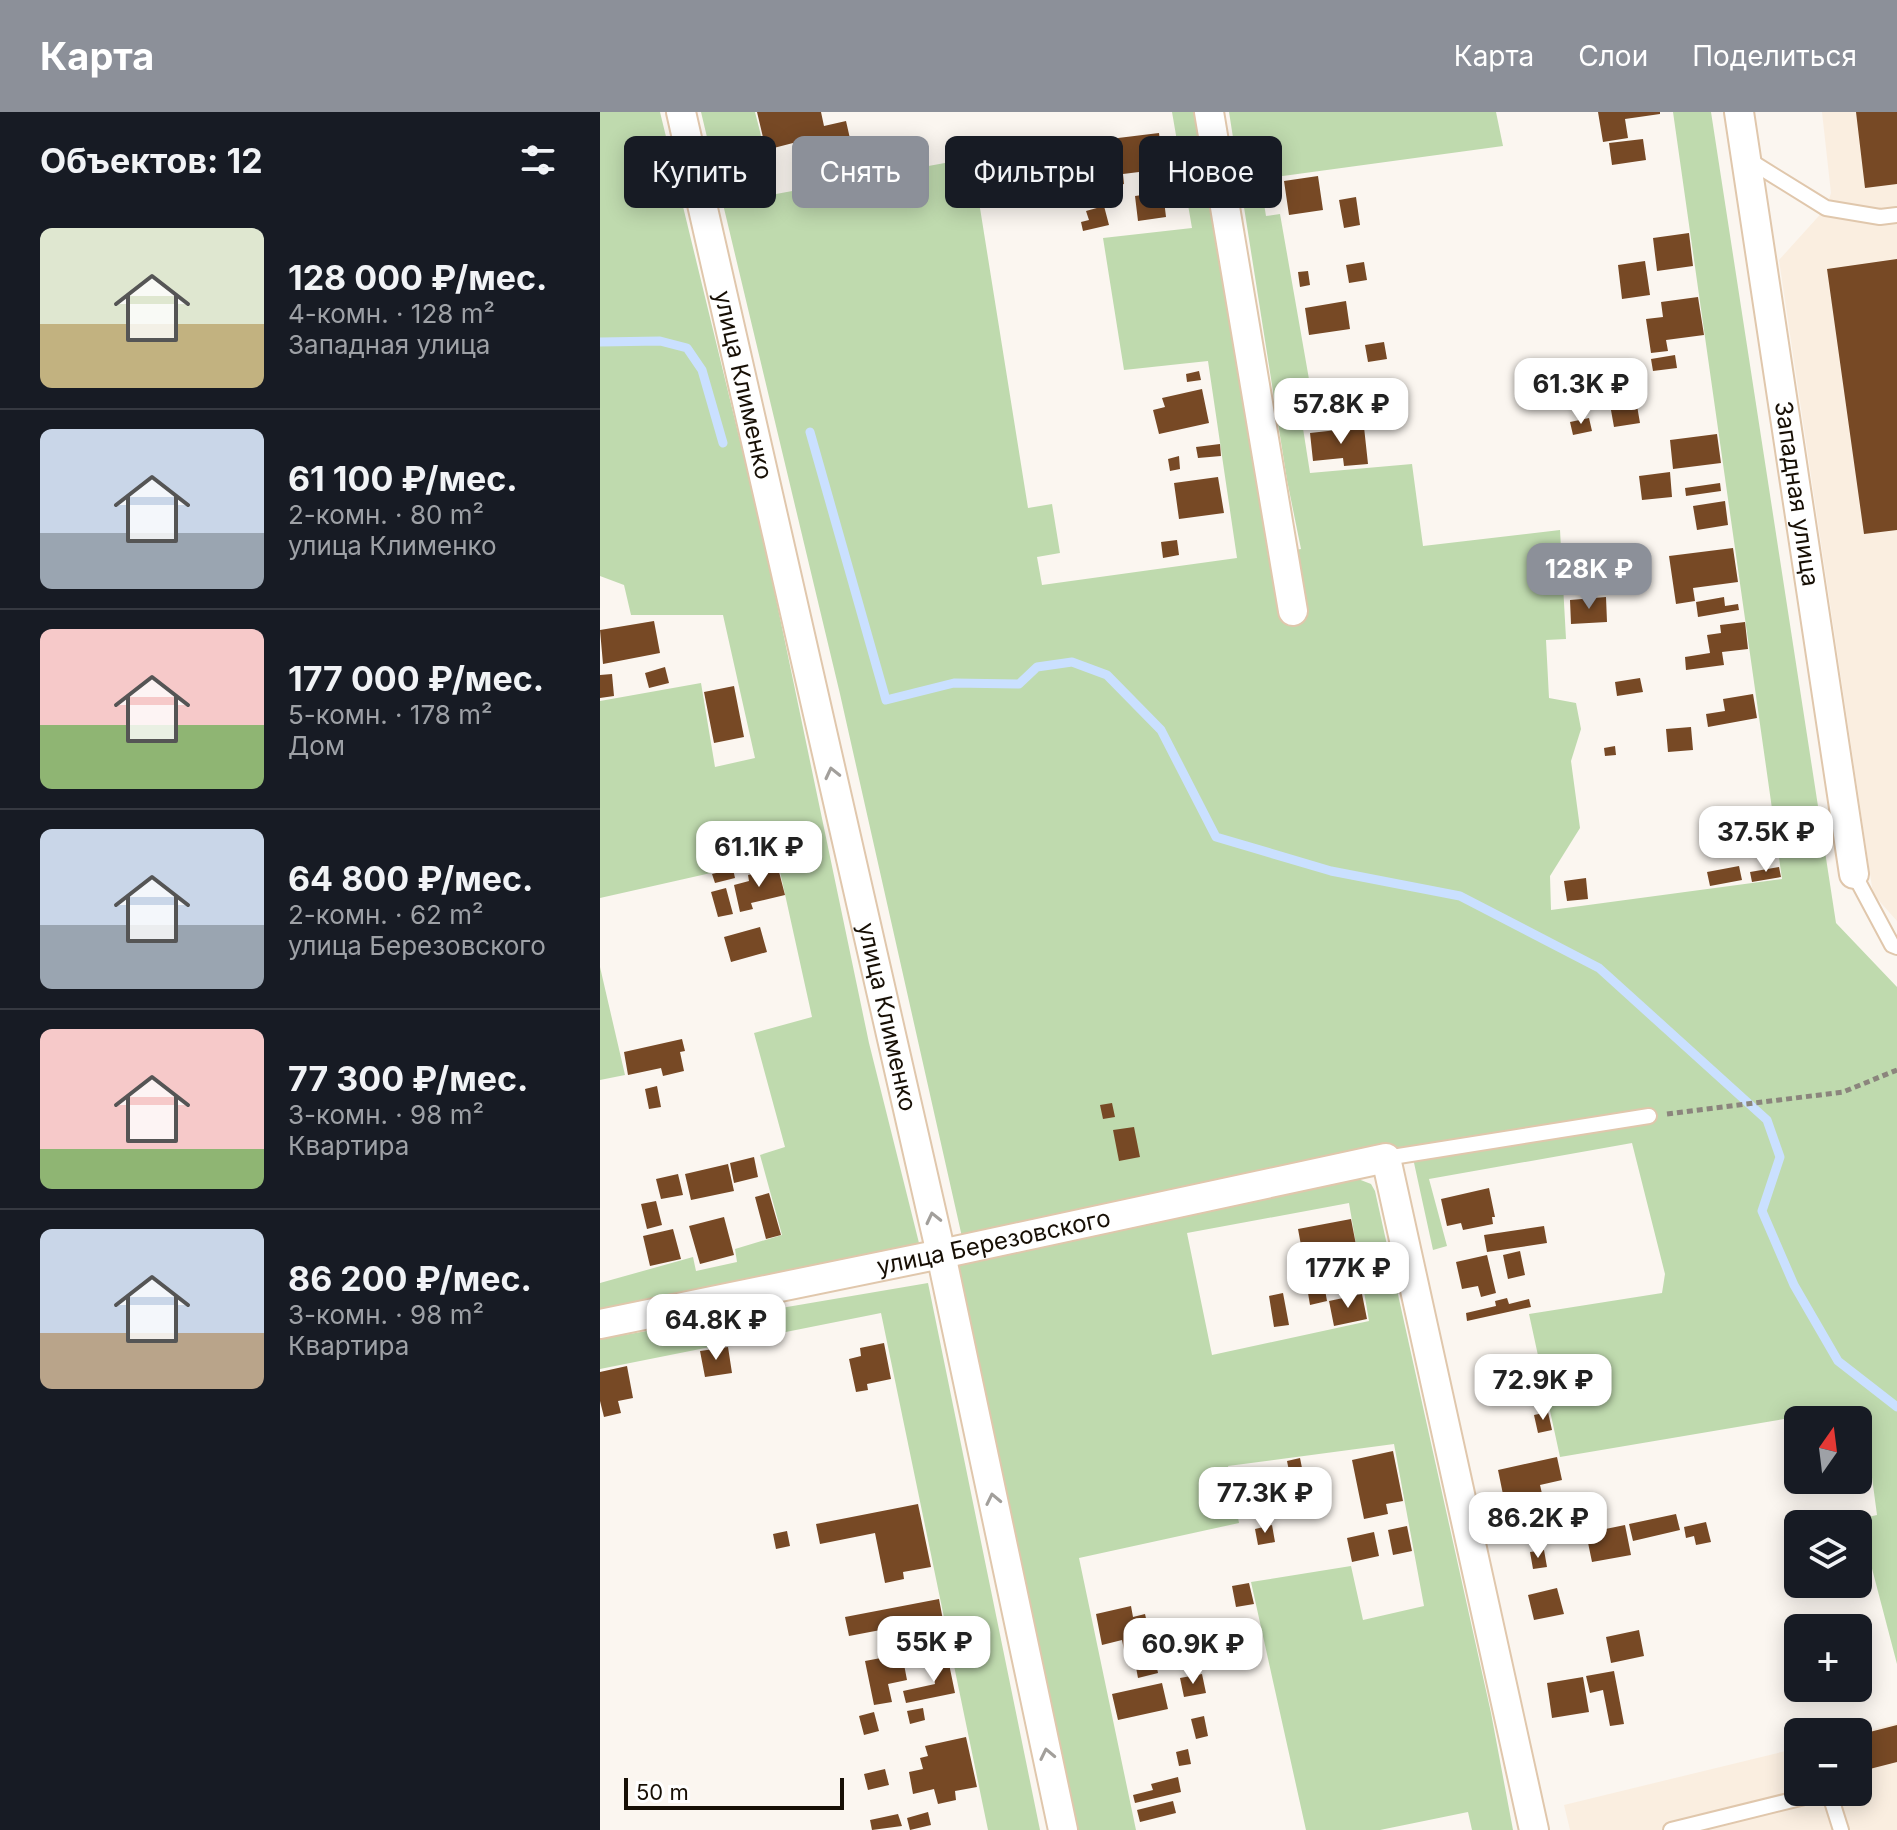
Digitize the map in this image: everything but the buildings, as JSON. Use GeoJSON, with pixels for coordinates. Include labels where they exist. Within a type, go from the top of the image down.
{"type":"FeatureCollection","features":[{"type":"Feature","properties":{"kind":"street","name":"улица Клименко"},"geometry":{"type":"LineString","coordinates":[[681,112],[941,1254],[1063,1830]]}},
{"type":"Feature","properties":{"kind":"street"},"geometry":{"type":"LineString","coordinates":[[1209,112],[1293,611]]}},
{"type":"Feature","properties":{"kind":"street","name":"Западная улица"},"geometry":{"type":"LineString","coordinates":[[1739,112],[1854,874]]}},
{"type":"Feature","properties":{"kind":"street","name":"улица Березовского"},"geometry":{"type":"LineString","coordinates":[[600,1324],[1386,1158]]}},
{"type":"Feature","properties":{"kind":"street"},"geometry":{"type":"LineString","coordinates":[[1386,1158],[1534,1830]]}},
{"type":"Feature","properties":{"kind":"lane"},"geometry":{"type":"LineString","coordinates":[[1746,158],[1826,208],[1880,217],[1897,215]]}},
{"type":"Feature","properties":{"kind":"lane"},"geometry":{"type":"LineString","coordinates":[[1854,874],[1892,945],[1897,947]]}},
{"type":"Feature","properties":{"kind":"lane"},"geometry":{"type":"LineString","coordinates":[[1386,1158],[1649,1116]]}},
{"type":"Feature","properties":{"kind":"lane"},"geometry":{"type":"LineString","coordinates":[[1671,1830],[1784,1802]]}},
{"type":"Feature","properties":{"kind":"lane"},"geometry":{"type":"LineString","coordinates":[[1832,1806],[1841,1830]]}},
{"type":"Feature","properties":{"kind":"path"},"geometry":{"type":"LineString","coordinates":[[1649,1116],[1843,1092],[1897,1070]]}},
{"type":"Feature","properties":{"kind":"shaded area"},"geometry":{"type":"Polygon","coordinates":[[[1822,112],[1897,112],[1897,921],[1873,894],[1779,260],[1826,208],[1831,193],[1822,112]]]}},
{"type":"Feature","properties":{"kind":"shaded area"},"geometry":{"type":"Polygon","coordinates":[[[1897,1723],[1897,1830],[1570,1830],[1564,1805],[1784,1751],[1784,1806],[1872,1806],[1872,1729],[1897,1723]]]}},
{"type":"Feature","properties":{"kind":"green space"},"geometry":{"type":"Polygon","coordinates":[[[600,112],[660,112],[666,136],[624,136],[624,208],[683,208],[761,527],[869,1043],[919,1243],[600,1312],[600,1283],[693,1257],[696,1271],[737,1262],[735,1249],[782,1235],[760,1155],[785,1147],[754,1033],[812,1017],[777,858],[600,898],[600,701],[701,683],[715,767],[755,758],[723,615],[631,615],[624,585],[600,576],[600,112]]]}},
{"type":"Feature","properties":{"kind":"green space"},"geometry":{"type":"Polygon","coordinates":[[[701,112],[755,112],[761,136],[707,136],[701,112]]]}},
{"type":"Feature","properties":{"kind":"green space"},"geometry":{"type":"Polygon","coordinates":[[[1172,112],[1196,112],[1200,136],[1176,136],[1172,112]]]}},
{"type":"Feature","properties":{"kind":"green space"},"geometry":{"type":"Polygon","coordinates":[[[1229,112],[1496,112],[1503,146],[1282,176],[1282,136],[1233,136],[1229,112]]]}},
{"type":"Feature","properties":{"kind":"green space"},"geometry":{"type":"Polygon","coordinates":[[[1673,112],[1711,112],[1836,923],[1897,987],[1897,1664],[1872,1569],[1872,1516],[1877,1515],[1872,1478],[1872,1406],[1784,1406],[1784,1419],[1560,1457],[1529,1314],[1662,1293],[1665,1274],[1632,1143],[1429,1179],[1447,1246],[1433,1250],[1411,1149],[962,1237],[840,694],[724,208],[776,208],[776,194],[792,191],[792,208],[929,208],[929,166],[945,163],[945,208],[980,208],[1028,508],[1052,504],[1060,553],[1037,557],[1042,585],[1237,558],[1208,361],[1124,370],[1103,238],[1192,228],[1189,208],[1212,208],[1268,555],[1301,549],[1287,480],[1244,208],[1265,208],[1266,216],[1280,214],[1316,419],[1302,422],[1310,473],[1412,464],[1423,546],[1560,530],[1566,639],[1546,640],[1549,698],[1576,703],[1581,729],[1571,761],[1580,828],[1550,876],[1551,910],[1782,879],[1673,112]]]}},
{"type":"Feature","properties":{"kind":"green space"},"geometry":{"type":"Polygon","coordinates":[[[600,967],[625,1075],[600,1080],[600,967]]]}},
{"type":"Feature","properties":{"kind":"green space"},"geometry":{"type":"Polygon","coordinates":[[[1353,1177],[1371,1184],[1491,1713],[1513,1830],[1472,1830],[1468,1812],[1380,1830],[1306,1830],[1251,1582],[1351,1566],[1363,1620],[1424,1606],[1394,1444],[1228,1466],[1239,1523],[1079,1558],[1136,1830],[1073,1830],[959,1265],[961,1261],[1353,1177]],[[1349,1203],[1187,1233],[1212,1355],[1369,1321],[1349,1203]]]}},
{"type":"Feature","properties":{"kind":"green space"},"geometry":{"type":"Polygon","coordinates":[[[928,1283],[1040,1830],[988,1830],[881,1313],[600,1369],[600,1339],[928,1283]]]}},
{"type":"Feature","properties":{"kind":"waterway"},"geometry":{"type":"LineString","coordinates":[[600,342],[660,341],[687,348],[702,370],[723,443]]}},
{"type":"Feature","properties":{"kind":"waterway"},"geometry":{"type":"LineString","coordinates":[[810,432],[886,700],[954,683],[1019,684],[1037,667],[1072,662],[1107,675],[1161,730],[1216,837],[1331,871],[1460,896],[1599,968],[1767,1120],[1780,1157],[1762,1211],[1794,1285],[1838,1361],[1897,1407]]}}]}
